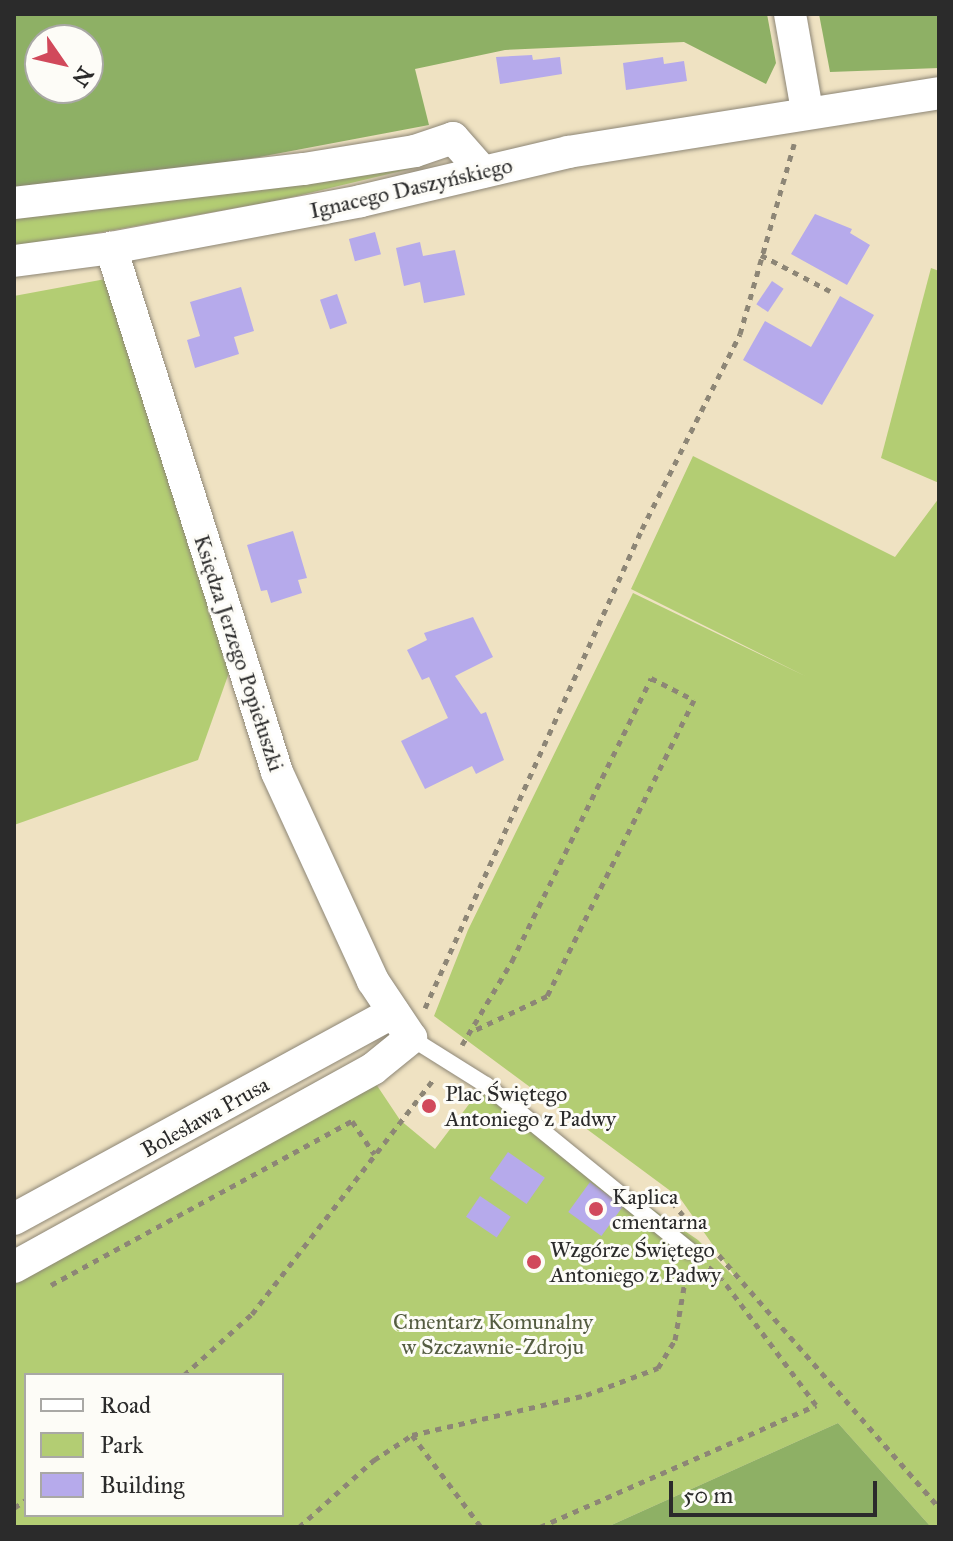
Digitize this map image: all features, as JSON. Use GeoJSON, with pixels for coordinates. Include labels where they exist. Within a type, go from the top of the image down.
{"type":"FeatureCollection","features":[{"type":"Feature","properties":{"kind":"street"},"geometry":{"type":"LineString","coordinates":[[790,14],[807,110]]}},
{"type":"Feature","properties":{"kind":"street","name":"Ignacego Daszyńskiego"},"geometry":{"type":"LineString","coordinates":[[14,261],[111,248],[568,152],[807,110],[939,93]]}},
{"type":"Feature","properties":{"kind":"street"},"geometry":{"type":"LineString","coordinates":[[14,203],[304,169],[415,151],[453,138],[483,172]]}},
{"type":"Feature","properties":{"kind":"street","name":"Księdza Jerzego Popiełuszki"},"geometry":{"type":"LineString","coordinates":[[111,248],[248,691],[295,815],[373,981],[411,1038]]}},
{"type":"Feature","properties":{"kind":"street","name":"Bolesława Prusa"},"geometry":{"type":"LineString","coordinates":[[14,1219],[393,1012]]}},
{"type":"Feature","properties":{"kind":"street"},"geometry":{"type":"LineString","coordinates":[[14,1267],[374,1068],[411,1038]]}},
{"type":"Feature","properties":{"kind":"lane"},"geometry":{"type":"LineString","coordinates":[[411,1038],[486,1085],[690,1251]]}},
{"type":"Feature","properties":{"kind":"path"},"geometry":{"type":"LineString","coordinates":[[411,1038],[642,529],[740,334],[761,255],[807,110]]}},
{"type":"Feature","properties":{"kind":"path"},"geometry":{"type":"LineString","coordinates":[[761,255],[830,291]]}},
{"type":"Feature","properties":{"kind":"path"},"geometry":{"type":"LineString","coordinates":[[186,1373],[252,1314],[473,1031],[651,678],[694,700],[547,996],[473,1031]]}},
{"type":"Feature","properties":{"kind":"path"},"geometry":{"type":"LineString","coordinates":[[51,1285],[352,1121],[374,1154]]}},
{"type":"Feature","properties":{"kind":"path"},"geometry":{"type":"LineString","coordinates":[[672,1202],[691,1223]]}},
{"type":"Feature","properties":{"kind":"path"},"geometry":{"type":"LineString","coordinates":[[700,1234],[939,1507]]}},
{"type":"Feature","properties":{"kind":"path"},"geometry":{"type":"LineString","coordinates":[[299,1527],[374,1460],[412,1435],[586,1395],[658,1368],[675,1340],[690,1251]]}},
{"type":"Feature","properties":{"kind":"path"},"geometry":{"type":"LineString","coordinates":[[540,1527],[816,1405],[722,1279],[690,1251]]}},
{"type":"Feature","properties":{"kind":"path"},"geometry":{"type":"LineString","coordinates":[[412,1435],[481,1527]]}},
{"type":"Feature","properties":{"kind":"green space"},"geometry":{"type":"Polygon","coordinates":[[[14,14],[767,14],[776,63],[766,84],[684,42],[505,50],[415,69],[429,125],[222,164],[14,194],[14,14]]]}},
{"type":"Feature","properties":{"kind":"green space"},"geometry":{"type":"Polygon","coordinates":[[[819,14],[939,14],[939,68],[830,72],[819,14]]]}},
{"type":"Feature","properties":{"kind":"green space"},"geometry":{"type":"Polygon","coordinates":[[[426,165],[280,200],[14,248],[14,219],[374,166],[426,165]]]}},
{"type":"Feature","properties":{"kind":"green space"},"geometry":{"type":"Polygon","coordinates":[[[931,268],[939,271],[939,483],[881,458],[931,268]]]}},
{"type":"Feature","properties":{"kind":"green space"},"geometry":{"type":"Polygon","coordinates":[[[111,278],[231,667],[198,760],[14,825],[14,296],[111,278]]]}},
{"type":"Feature","properties":{"kind":"green space","name":"Cmentarz Komunalny w Szczawnie-Zdroju"},"geometry":{"type":"Polygon","coordinates":[[[693,456],[895,557],[939,498],[939,1527],[931,1527],[838,1423],[607,1527],[14,1527],[14,1274],[374,1081],[400,1120],[435,1149],[479,1091],[698,1240],[738,1281],[680,1198],[434,1016],[468,930],[633,593],[805,676],[631,589],[693,456]]]}},
{"type":"Feature","properties":{"kind":"green space"},"geometry":{"type":"Polygon","coordinates":[[[838,1423],[931,1527],[607,1527],[838,1423]]]}},
{"type":"Feature","properties":{"kind":"building"},"geometry":{"type":"Polygon","coordinates":[[[532,55],[533,60],[560,57],[562,74],[500,84],[496,57],[532,55]]]}},
{"type":"Feature","properties":{"kind":"building"},"geometry":{"type":"Polygon","coordinates":[[[663,57],[664,64],[684,61],[687,81],[626,90],[623,63],[663,57]]]}},
{"type":"Feature","properties":{"kind":"building"},"geometry":{"type":"Polygon","coordinates":[[[815,214],[852,229],[850,233],[870,245],[847,285],[791,254],[815,214]]]}},
{"type":"Feature","properties":{"kind":"building"},"geometry":{"type":"Polygon","coordinates":[[[375,232],[381,254],[355,261],[349,239],[375,232]]]}},
{"type":"Feature","properties":{"kind":"building"},"geometry":{"type":"Polygon","coordinates":[[[420,242],[423,256],[455,250],[465,295],[424,303],[420,282],[404,286],[396,248],[420,242]]]}},
{"type":"Feature","properties":{"kind":"building"},"geometry":{"type":"Polygon","coordinates":[[[772,281],[784,289],[768,312],[756,304],[772,281]]]}},
{"type":"Feature","properties":{"kind":"building"},"geometry":{"type":"Polygon","coordinates":[[[241,287],[254,331],[234,337],[239,354],[195,368],[187,340],[200,336],[190,302],[241,287]]]}},
{"type":"Feature","properties":{"kind":"building"},"geometry":{"type":"Polygon","coordinates":[[[337,294],[347,323],[330,329],[320,300],[337,294]]]}},
{"type":"Feature","properties":{"kind":"building"},"geometry":{"type":"Polygon","coordinates":[[[840,296],[874,315],[822,405],[743,360],[765,321],[811,347],[840,296]]]}},
{"type":"Feature","properties":{"kind":"building"},"geometry":{"type":"Polygon","coordinates":[[[293,531],[307,578],[298,580],[302,593],[271,603],[267,590],[261,591],[247,545],[293,531]]]}},
{"type":"Feature","properties":{"kind":"building"},"geometry":{"type":"Polygon","coordinates":[[[473,617],[493,657],[455,676],[481,714],[486,712],[504,760],[476,774],[472,766],[425,789],[401,741],[448,718],[429,677],[422,680],[407,650],[427,640],[424,633],[473,617]]]}},
{"type":"Feature","properties":{"kind":"building"},"geometry":{"type":"Polygon","coordinates":[[[508,1152],[545,1178],[527,1204],[490,1178],[508,1152]]]}},
{"type":"Feature","properties":{"kind":"building","name":"Kaplica cmentarna"},"geometry":{"type":"Polygon","coordinates":[[[590,1182],[623,1206],[601,1236],[568,1212],[590,1182]]]}},
{"type":"Feature","properties":{"kind":"building"},"geometry":{"type":"Polygon","coordinates":[[[480,1196],[511,1217],[497,1237],[466,1217],[480,1196]]]}},
{"type":"Feature","properties":{"kind":"place","name":"Plac Świętego Antoniego z Padwy"},"geometry":{"type":"Point","coordinates":[429,1106]}},
{"type":"Feature","properties":{"kind":"place","name":"Kaplica cmentarna"},"geometry":{"type":"Point","coordinates":[596,1209]}},
{"type":"Feature","properties":{"kind":"place","name":"Wzgórze Świętego Antoniego z Padwy"},"geometry":{"type":"Point","coordinates":[534,1262]}}]}
